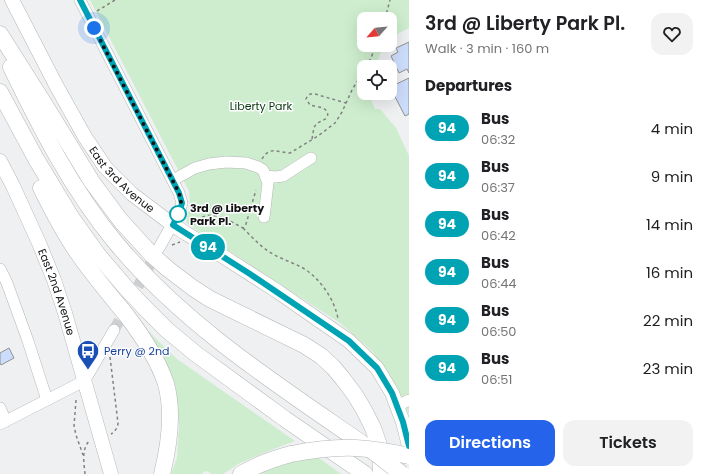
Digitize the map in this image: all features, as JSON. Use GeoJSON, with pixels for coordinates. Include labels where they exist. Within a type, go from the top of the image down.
{"type":"FeatureCollection","features":[{"type":"Feature","properties":{"kind":"highway"},"geometry":{"type":"LineString","coordinates":[[0,34],[92,182],[121,221],[152,256],[174,274],[210,299],[304,345],[321,356],[333,367],[361,404],[373,428],[380,448],[381,474]]}},
{"type":"Feature","properties":{"kind":"highway"},"geometry":{"type":"LineString","coordinates":[[0,45],[28,102],[72,182],[116,244],[136,266],[169,299],[205,330],[264,375],[366,446],[402,474]]}},
{"type":"Feature","properties":{"kind":"highway"},"geometry":{"type":"LineString","coordinates":[[1,94],[36,159],[71,217],[98,255],[142,306],[167,330],[196,354],[285,419],[362,472]]}},
{"type":"Feature","properties":{"kind":"highway"},"geometry":{"type":"LineString","coordinates":[[1,94],[15,139],[59,223],[76,251],[146,343],[162,373],[166,386],[170,422],[167,456],[162,474]]}},
{"type":"Feature","properties":{"kind":"highway"},"geometry":{"type":"LineString","coordinates":[[241,474],[272,459],[315,450],[356,448],[409,456]]}},
{"type":"Feature","properties":{"kind":"main road","name":"East 3rd Avenue"},"geometry":{"type":"LineString","coordinates":[[12,0],[57,87],[85,137],[105,167],[132,194],[173,225],[250,274],[349,341],[377,368],[392,393],[403,403],[403,422],[409,446]]}},
{"type":"Feature","properties":{"kind":"main road","name":"East 2nd Avenue"},"geometry":{"type":"LineString","coordinates":[[0,161],[47,262],[65,313],[111,474]]}},
{"type":"Feature","properties":{"kind":"street"},"geometry":{"type":"LineString","coordinates":[[80,0],[179,193],[182,203],[180,210],[159,248]]}},
{"type":"Feature","properties":{"kind":"street"},"geometry":{"type":"LineString","coordinates":[[266,176],[275,178],[283,176],[311,158]]}},
{"type":"Feature","properties":{"kind":"street"},"geometry":{"type":"LineString","coordinates":[[173,180],[195,168],[209,164],[226,162],[246,163],[258,167],[263,170],[268,183],[264,217]]}},
{"type":"Feature","properties":{"kind":"street"},"geometry":{"type":"LineString","coordinates":[[0,269],[4,284],[28,341],[47,400]]}},
{"type":"Feature","properties":{"kind":"street"},"geometry":{"type":"LineString","coordinates":[[0,408],[3,423],[84,381],[114,330]]}},
{"type":"Feature","properties":{"kind":"path"},"geometry":{"type":"LineString","coordinates":[[94,13],[115,0]]}},
{"type":"Feature","properties":{"kind":"path"},"geometry":{"type":"LineString","coordinates":[[387,12],[390,0]]}},
{"type":"Feature","properties":{"kind":"path"},"geometry":{"type":"LineString","coordinates":[[261,162],[268,152],[277,151],[290,153],[328,129],[335,123],[342,112],[357,82]]}},
{"type":"Feature","properties":{"kind":"path"},"geometry":{"type":"LineString","coordinates":[[312,140],[314,125],[328,118],[329,114],[325,109],[310,105],[306,97],[310,94],[315,94],[346,103]]}},
{"type":"Feature","properties":{"kind":"path"},"geometry":{"type":"LineString","coordinates":[[243,228],[246,224],[258,185]]}},
{"type":"Feature","properties":{"kind":"path"},"geometry":{"type":"LineString","coordinates":[[193,222],[206,216],[213,215],[223,218],[243,228],[268,251],[308,271],[317,278],[334,304],[338,319]]}},
{"type":"Feature","properties":{"kind":"path"},"geometry":{"type":"LineString","coordinates":[[192,227],[197,221]]}},
{"type":"Feature","properties":{"kind":"path"},"geometry":{"type":"LineString","coordinates":[[170,246],[182,241]]}},
{"type":"Feature","properties":{"kind":"path"},"geometry":{"type":"LineString","coordinates":[[108,435],[118,426],[109,352]]}},
{"type":"Feature","properties":{"kind":"path"},"geometry":{"type":"LineString","coordinates":[[76,400],[74,426],[84,457]]}},
{"type":"Feature","properties":{"kind":"path"},"geometry":{"type":"LineString","coordinates":[[85,474],[84,457],[86,444],[93,439]]}},
{"type":"Feature","properties":{"kind":"green space","name":"Liberty Park"},"geometry":{"type":"Polygon","coordinates":[[[90,0],[409,0],[409,28],[397,34],[397,12],[357,12],[357,52],[381,52],[378,60],[357,60],[357,100],[371,100],[375,109],[380,109],[396,128],[409,156],[409,414],[397,387],[372,351],[340,323],[186,223],[190,205],[189,191],[90,0]]]}},
{"type":"Feature","properties":{"kind":"green space"},"geometry":{"type":"Polygon","coordinates":[[[143,330],[148,331],[177,359],[295,441],[240,463],[223,474],[211,474],[208,471],[203,472],[203,474],[171,474],[177,458],[179,425],[175,392],[143,330]]]}},
{"type":"Feature","properties":{"kind":"green space"},"geometry":{"type":"Polygon","coordinates":[[[315,455],[341,474],[258,474],[274,466],[315,455]]]}},
{"type":"Feature","properties":{"kind":"building"},"geometry":{"type":"Polygon","coordinates":[[[409,42],[409,73],[407,69],[399,73],[397,69],[397,60],[393,60],[391,56],[398,52],[397,48],[409,42]]]}},
{"type":"Feature","properties":{"kind":"building"},"geometry":{"type":"Polygon","coordinates":[[[409,78],[409,114],[405,116],[397,100],[397,84],[409,78]]]}},
{"type":"Feature","properties":{"kind":"building"},"geometry":{"type":"Polygon","coordinates":[[[9,348],[14,358],[1,365],[0,353],[9,348]]]}},
{"type":"Feature","properties":{"kind":"tunnel"},"geometry":{"type":"LineString","coordinates":[[114,330],[157,252]]}},
{"type":"Feature","properties":{"kind":"bus line","name":"94"},"geometry":{"type":"LineString","coordinates":[[80,0],[179,193],[182,203],[173,225],[277,291],[349,341],[377,368],[392,393],[403,422],[409,446]]}},
{"type":"Feature","properties":{"kind":"place","name":"3rd @ Liberty Park Pl."},"geometry":{"type":"Point","coordinates":[178,214]}},
{"type":"Feature","properties":{"kind":"place","name":"Perry @ 2nd"},"geometry":{"type":"Point","coordinates":[88,370]}},
{"type":"Feature","properties":{"kind":"route"},"geometry":{"type":"LineString","coordinates":[[94,28],[179,193],[182,203],[177,216],[178,214]]}}]}
